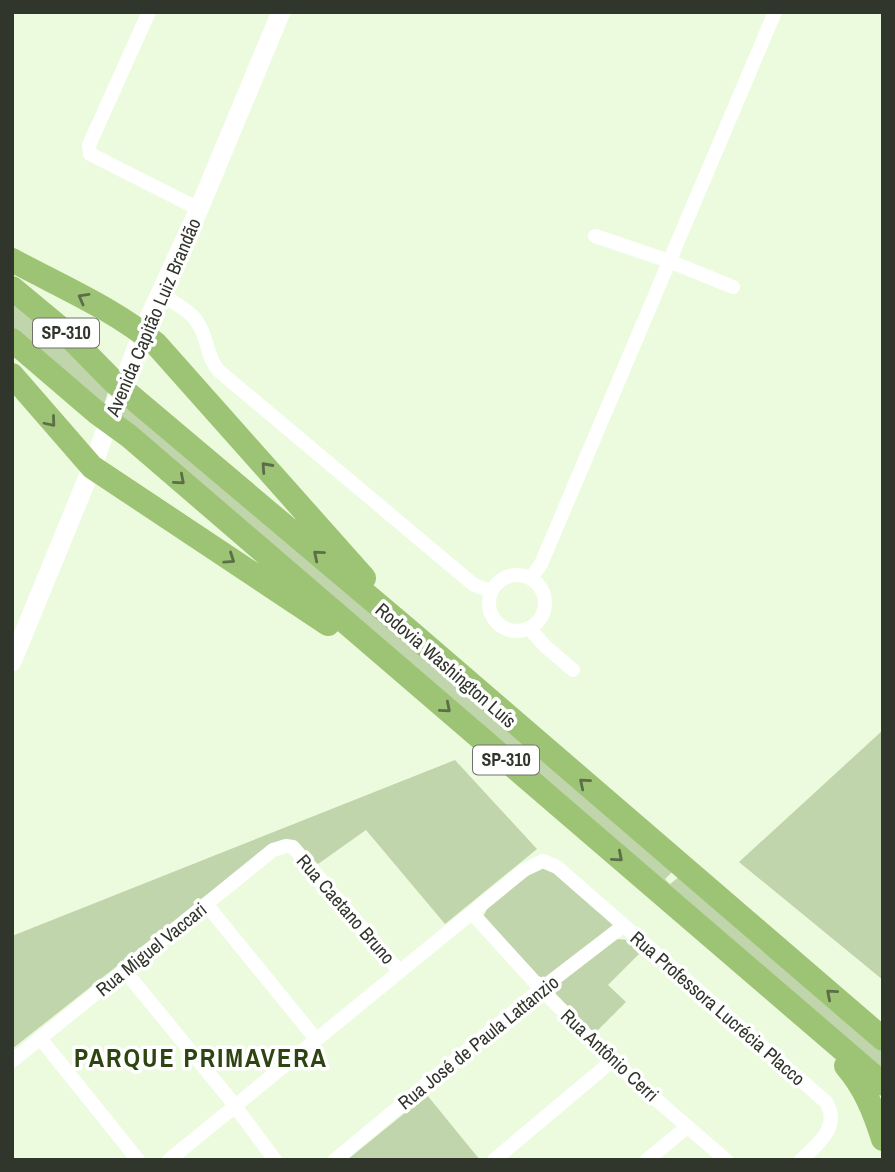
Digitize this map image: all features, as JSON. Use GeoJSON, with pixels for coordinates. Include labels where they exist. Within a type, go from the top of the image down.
{"type":"FeatureCollection","features":[{"type":"Feature","properties":{"kind":"highway"},"geometry":{"type":"LineString","coordinates":[[12,260],[142,333],[156,344],[408,630]]}},
{"type":"Feature","properties":{"kind":"highway","name":"Rodovia Washington Luís"},"geometry":{"type":"LineString","coordinates":[[12,288],[65,332],[114,382],[408,630],[883,1039]]}},
{"type":"Feature","properties":{"kind":"highway","name":"Rodovia Washington Luís"},"geometry":{"type":"LineString","coordinates":[[12,340],[96,412],[129,436],[883,1084]]}},
{"type":"Feature","properties":{"kind":"highway"},"geometry":{"type":"LineString","coordinates":[[12,375],[92,467],[410,677]]}},
{"type":"Feature","properties":{"kind":"highway"},"geometry":{"type":"LineString","coordinates":[[783,999],[857,1079],[870,1102],[883,1139]]}},
{"type":"Feature","properties":{"kind":"main road","name":"Avenida Capitão Luiz Brandão"},"geometry":{"type":"LineString","coordinates":[[12,662],[18,634],[92,467],[142,333],[198,209],[281,12]]}},
{"type":"Feature","properties":{"kind":"street"},"geometry":{"type":"LineString","coordinates":[[149,12],[89,145],[90,154],[198,209]]}},
{"type":"Feature","properties":{"kind":"street"},"geometry":{"type":"LineString","coordinates":[[531,578],[541,564],[775,12]]}},
{"type":"Feature","properties":{"kind":"street"},"geometry":{"type":"LineString","coordinates":[[595,236],[669,261],[733,287]]}},
{"type":"Feature","properties":{"kind":"street"},"geometry":{"type":"LineString","coordinates":[[160,293],[200,325],[212,364],[219,371],[474,585],[491,591]]}},
{"type":"Feature","properties":{"kind":"street"},"geometry":{"type":"LineString","coordinates":[[512,575],[531,578],[541,588],[545,601],[540,620],[529,628],[516,631],[497,623],[489,605],[491,591],[499,581],[512,575]]}},
{"type":"Feature","properties":{"kind":"street"},"geometry":{"type":"LineString","coordinates":[[529,628],[573,670]]}},
{"type":"Feature","properties":{"kind":"street","name":"Rua Miguel Vaccari"},"geometry":{"type":"LineString","coordinates":[[12,1060],[273,850],[293,847]]}},
{"type":"Feature","properties":{"kind":"street","name":"Rua Caetano Bruno"},"geometry":{"type":"LineString","coordinates":[[293,847],[399,971]]}},
{"type":"Feature","properties":{"kind":"street","name":"Rua Professora Lucrécia Placco"},"geometry":{"type":"LineString","coordinates":[[472,913],[534,864],[543,862],[557,867],[826,1102],[831,1110],[830,1127],[818,1144],[801,1160]]}},
{"type":"Feature","properties":{"kind":"street"},"geometry":{"type":"LineString","coordinates":[[206,904],[316,1039]]}},
{"type":"Feature","properties":{"kind":"street"},"geometry":{"type":"LineString","coordinates":[[169,1160],[472,913]]}},
{"type":"Feature","properties":{"kind":"street","name":"Rua Antônio Cerri"},"geometry":{"type":"LineString","coordinates":[[472,913],[541,989],[612,1061],[726,1160]]}},
{"type":"Feature","properties":{"kind":"street","name":"Rua José de Paula Lattanzio"},"geometry":{"type":"LineString","coordinates":[[335,1160],[541,989],[623,926]]}},
{"type":"Feature","properties":{"kind":"street"},"geometry":{"type":"LineString","coordinates":[[124,970],[275,1160]]}},
{"type":"Feature","properties":{"kind":"street"},"geometry":{"type":"LineString","coordinates":[[40,1038],[138,1160]]}},
{"type":"Feature","properties":{"kind":"street"},"geometry":{"type":"LineString","coordinates":[[494,1160],[612,1061]]}},
{"type":"Feature","properties":{"kind":"street"},"geometry":{"type":"LineString","coordinates":[[647,1160],[687,1127]]}},
{"type":"Feature","properties":{"kind":"green space"},"geometry":{"type":"Polygon","coordinates":[[[12,302],[108,384],[103,407],[12,330],[12,302]]]}},
{"type":"Feature","properties":{"kind":"green space"},"geometry":{"type":"Polygon","coordinates":[[[123,403],[676,868],[665,879],[670,884],[680,876],[883,1046],[883,1075],[116,419],[123,403]]]}},
{"type":"Feature","properties":{"kind":"green space"},"geometry":{"type":"Polygon","coordinates":[[[883,730],[883,980],[739,862],[883,730]]]}},
{"type":"Feature","properties":{"kind":"green space"},"geometry":{"type":"Polygon","coordinates":[[[455,760],[537,849],[445,924],[366,830],[318,864],[296,843],[269,846],[12,1049],[12,936],[455,760]]]}},
{"type":"Feature","properties":{"kind":"green space"},"geometry":{"type":"Polygon","coordinates":[[[537,867],[556,871],[613,923],[614,928],[545,978],[538,976],[483,917],[488,907],[537,867]]]}},
{"type":"Feature","properties":{"kind":"green space"},"geometry":{"type":"Polygon","coordinates":[[[615,939],[630,940],[642,951],[608,985],[626,1002],[594,1034],[555,995],[559,984],[615,939]]]}},
{"type":"Feature","properties":{"kind":"green space"},"geometry":{"type":"Polygon","coordinates":[[[427,1095],[480,1160],[347,1160],[427,1095]]]}},
{"type":"Feature","properties":{"kind":"district","name":"PARQUE PRIMAVERA"},"geometry":{"type":"Point","coordinates":[201,1058]}}]}
